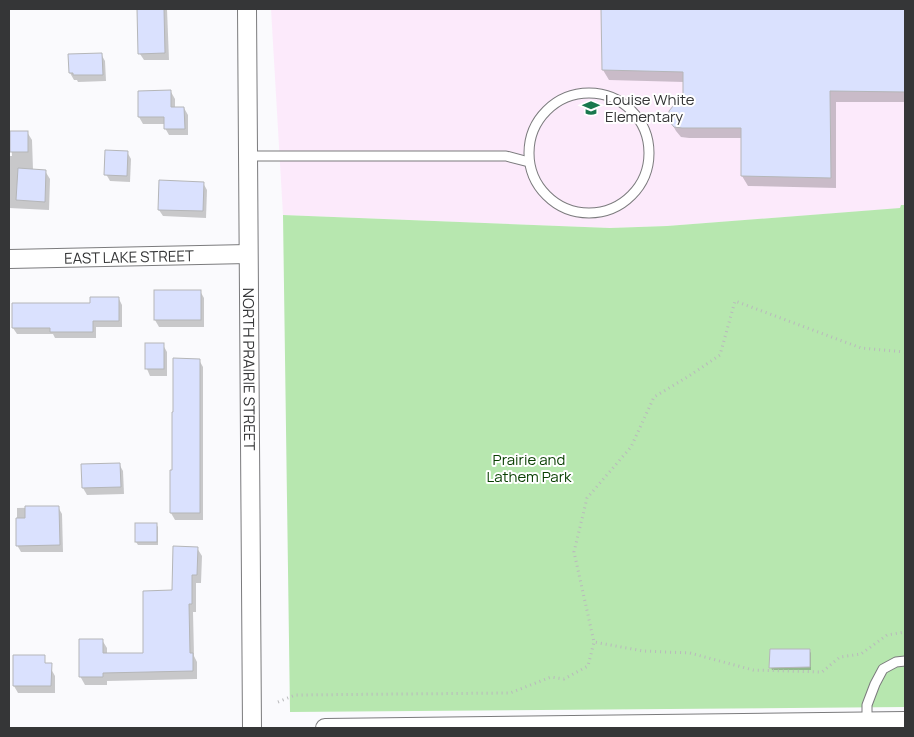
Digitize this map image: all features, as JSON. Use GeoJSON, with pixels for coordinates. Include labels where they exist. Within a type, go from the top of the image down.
{"type":"FeatureCollection","features":[{"type":"Feature","properties":{"kind":"street","name":"NORTH PRAIRIE STREET"},"geometry":{"type":"LineString","coordinates":[[247,9],[252,728]]}},
{"type":"Feature","properties":{"kind":"street","name":"EAST LAKE STREET"},"geometry":{"type":"LineString","coordinates":[[9,259],[248,254]]}},
{"type":"Feature","properties":{"kind":"street"},"geometry":{"type":"LineString","coordinates":[[325,728],[905,721]]}},
{"type":"Feature","properties":{"kind":"lane"},"geometry":{"type":"LineString","coordinates":[[579,94],[607,96],[619,102],[630,110],[646,133],[648,161],[645,174],[631,196],[608,210],[582,213],[556,204],[538,186],[529,162],[528,148],[531,136],[536,124],[544,113],[566,98],[579,94]]}},
{"type":"Feature","properties":{"kind":"lane"},"geometry":{"type":"LineString","coordinates":[[248,156],[506,156],[529,162]]}},
{"type":"Feature","properties":{"kind":"lane"},"geometry":{"type":"LineString","coordinates":[[867,722],[867,705],[883,669],[896,662],[905,660]]}},
{"type":"Feature","properties":{"kind":"path"},"geometry":{"type":"LineString","coordinates":[[278,702],[295,695],[510,693],[551,677],[564,679],[588,666],[594,642],[574,552],[587,498],[631,447],[654,397],[720,355],[735,301],[861,348],[905,352]]}},
{"type":"Feature","properties":{"kind":"path"},"geometry":{"type":"LineString","coordinates":[[594,642],[643,650],[690,652],[753,670],[822,672],[840,658],[861,654],[888,635],[905,632]]}},
{"type":"Feature","properties":{"kind":"shaded area","name":"Louise White Elementary"},"geometry":{"type":"Polygon","coordinates":[[[271,9],[905,9],[905,208],[667,226],[610,228],[283,215],[271,9]]]}},
{"type":"Feature","properties":{"kind":"green space","name":"Prairie and Lathem Park"},"geometry":{"type":"Polygon","coordinates":[[[901,205],[905,205],[905,707],[290,712],[283,215],[610,228],[667,226],[900,208],[901,205]]]}},
{"type":"Feature","properties":{"kind":"building"},"geometry":{"type":"Polygon","coordinates":[[[137,9],[164,9],[165,53],[138,54],[137,9]]]}},
{"type":"Feature","properties":{"kind":"building"},"geometry":{"type":"Polygon","coordinates":[[[601,9],[905,9],[905,92],[830,91],[831,178],[741,176],[741,128],[682,128],[674,127],[669,121],[669,111],[683,94],[683,72],[602,70],[601,9]]]}},
{"type":"Feature","properties":{"kind":"building"},"geometry":{"type":"Polygon","coordinates":[[[102,53],[103,75],[73,75],[73,73],[69,73],[68,54],[102,53]]]}},
{"type":"Feature","properties":{"kind":"building"},"geometry":{"type":"Polygon","coordinates":[[[171,90],[171,107],[184,107],[185,129],[164,129],[164,117],[138,117],[138,91],[171,90]]]}},
{"type":"Feature","properties":{"kind":"building"},"geometry":{"type":"Polygon","coordinates":[[[10,131],[28,131],[28,152],[10,152],[10,131]]]}},
{"type":"Feature","properties":{"kind":"building"},"geometry":{"type":"Polygon","coordinates":[[[105,150],[128,151],[127,176],[104,175],[105,150]]]}},
{"type":"Feature","properties":{"kind":"building"},"geometry":{"type":"Polygon","coordinates":[[[18,168],[46,170],[45,202],[16,200],[18,168]]]}},
{"type":"Feature","properties":{"kind":"building"},"geometry":{"type":"Polygon","coordinates":[[[159,180],[204,182],[203,211],[158,210],[159,180]]]}},
{"type":"Feature","properties":{"kind":"building"},"geometry":{"type":"Polygon","coordinates":[[[154,290],[201,290],[201,320],[154,320],[154,290]]]}},
{"type":"Feature","properties":{"kind":"building"},"geometry":{"type":"Polygon","coordinates":[[[90,297],[119,297],[119,321],[93,321],[93,332],[50,332],[50,328],[12,328],[12,303],[90,303],[90,297]]]}},
{"type":"Feature","properties":{"kind":"building"},"geometry":{"type":"Polygon","coordinates":[[[145,343],[164,343],[164,369],[145,369],[145,343]]]}},
{"type":"Feature","properties":{"kind":"building"},"geometry":{"type":"Polygon","coordinates":[[[173,358],[200,359],[200,513],[170,513],[173,358]]]}},
{"type":"Feature","properties":{"kind":"building"},"geometry":{"type":"Polygon","coordinates":[[[120,463],[121,487],[82,488],[81,464],[120,463]]]}},
{"type":"Feature","properties":{"kind":"building"},"geometry":{"type":"Polygon","coordinates":[[[25,506],[59,506],[60,545],[16,546],[16,518],[25,518],[25,506]]]}},
{"type":"Feature","properties":{"kind":"building"},"geometry":{"type":"Polygon","coordinates":[[[135,523],[157,523],[157,542],[135,542],[135,523]]]}},
{"type":"Feature","properties":{"kind":"building"},"geometry":{"type":"Polygon","coordinates":[[[173,546],[198,547],[197,575],[192,575],[192,604],[189,604],[190,653],[193,653],[193,671],[103,673],[103,677],[79,677],[79,639],[103,639],[103,653],[143,653],[143,591],[172,590],[173,546]]]}},
{"type":"Feature","properties":{"kind":"building"},"geometry":{"type":"Polygon","coordinates":[[[770,649],[810,649],[810,667],[769,668],[770,649]]]}},
{"type":"Feature","properties":{"kind":"building"},"geometry":{"type":"Polygon","coordinates":[[[13,655],[45,655],[45,663],[52,663],[51,686],[13,686],[13,655]]]}},
{"type":"Feature","properties":{"kind":"place","name":"Louise White Elementary"},"geometry":{"type":"Point","coordinates":[591,108]}}]}
